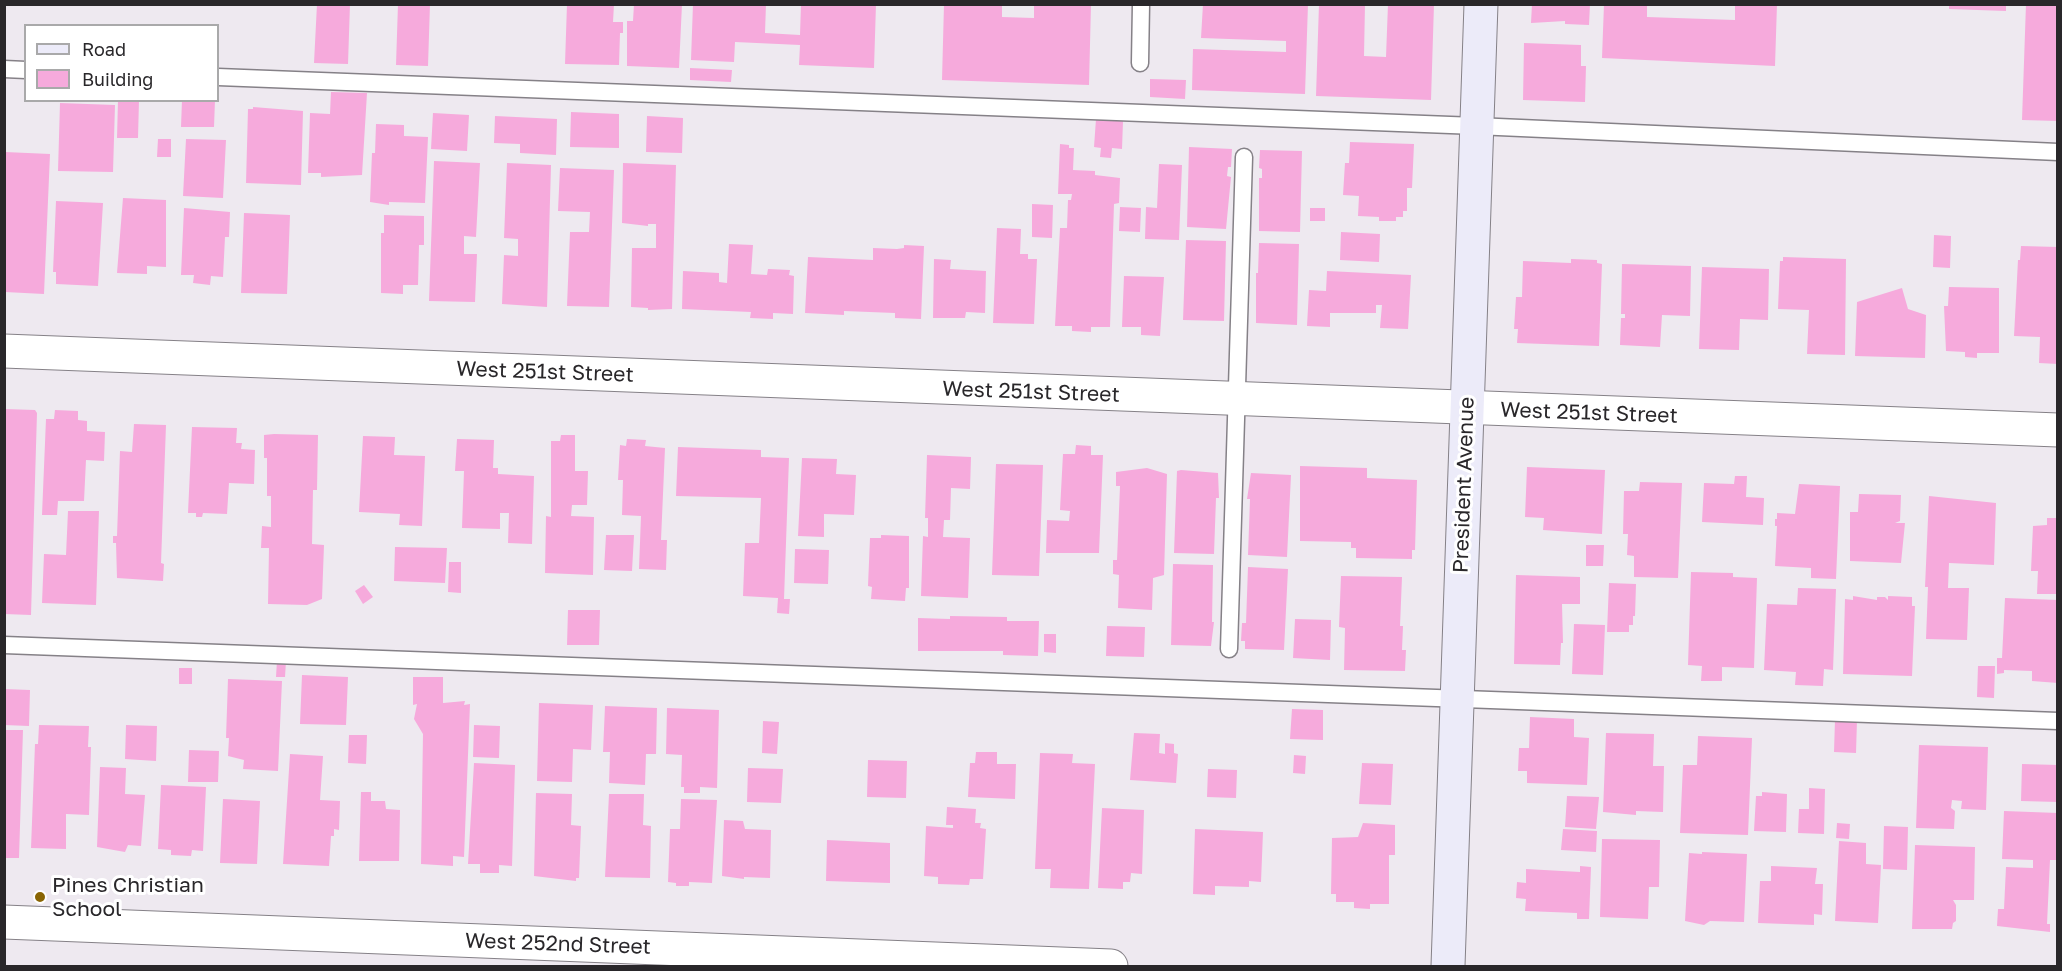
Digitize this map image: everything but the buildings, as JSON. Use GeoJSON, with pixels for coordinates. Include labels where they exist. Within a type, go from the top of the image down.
{"type":"FeatureCollection","features":[{"type":"Feature","properties":{"kind":"street","name":"President Avenue"},"geometry":{"type":"LineString","coordinates":[[1448,966],[1480,4]]}},
{"type":"Feature","properties":{"kind":"street","name":"West 251st Street"},"geometry":{"type":"LineString","coordinates":[[4,351],[2058,430]]}},
{"type":"Feature","properties":{"kind":"street","name":"West 252nd Street"},"geometry":{"type":"LineString","coordinates":[[4,922],[1111,966]]}},
{"type":"Feature","properties":{"kind":"lane"},"geometry":{"type":"LineString","coordinates":[[1140,63],[1141,4]]}},
{"type":"Feature","properties":{"kind":"lane"},"geometry":{"type":"LineString","coordinates":[[4,69],[24,70]]}},
{"type":"Feature","properties":{"kind":"lane"},"geometry":{"type":"LineString","coordinates":[[219,77],[1476,126],[2058,152]]}},
{"type":"Feature","properties":{"kind":"lane"},"geometry":{"type":"LineString","coordinates":[[1229,649],[1244,156]]}},
{"type":"Feature","properties":{"kind":"lane"},"geometry":{"type":"LineString","coordinates":[[4,645],[2058,721]]}},
{"type":"Feature","properties":{"kind":"place","name":"Pines Christian School"},"geometry":{"type":"Point","coordinates":[40,897]}}]}
